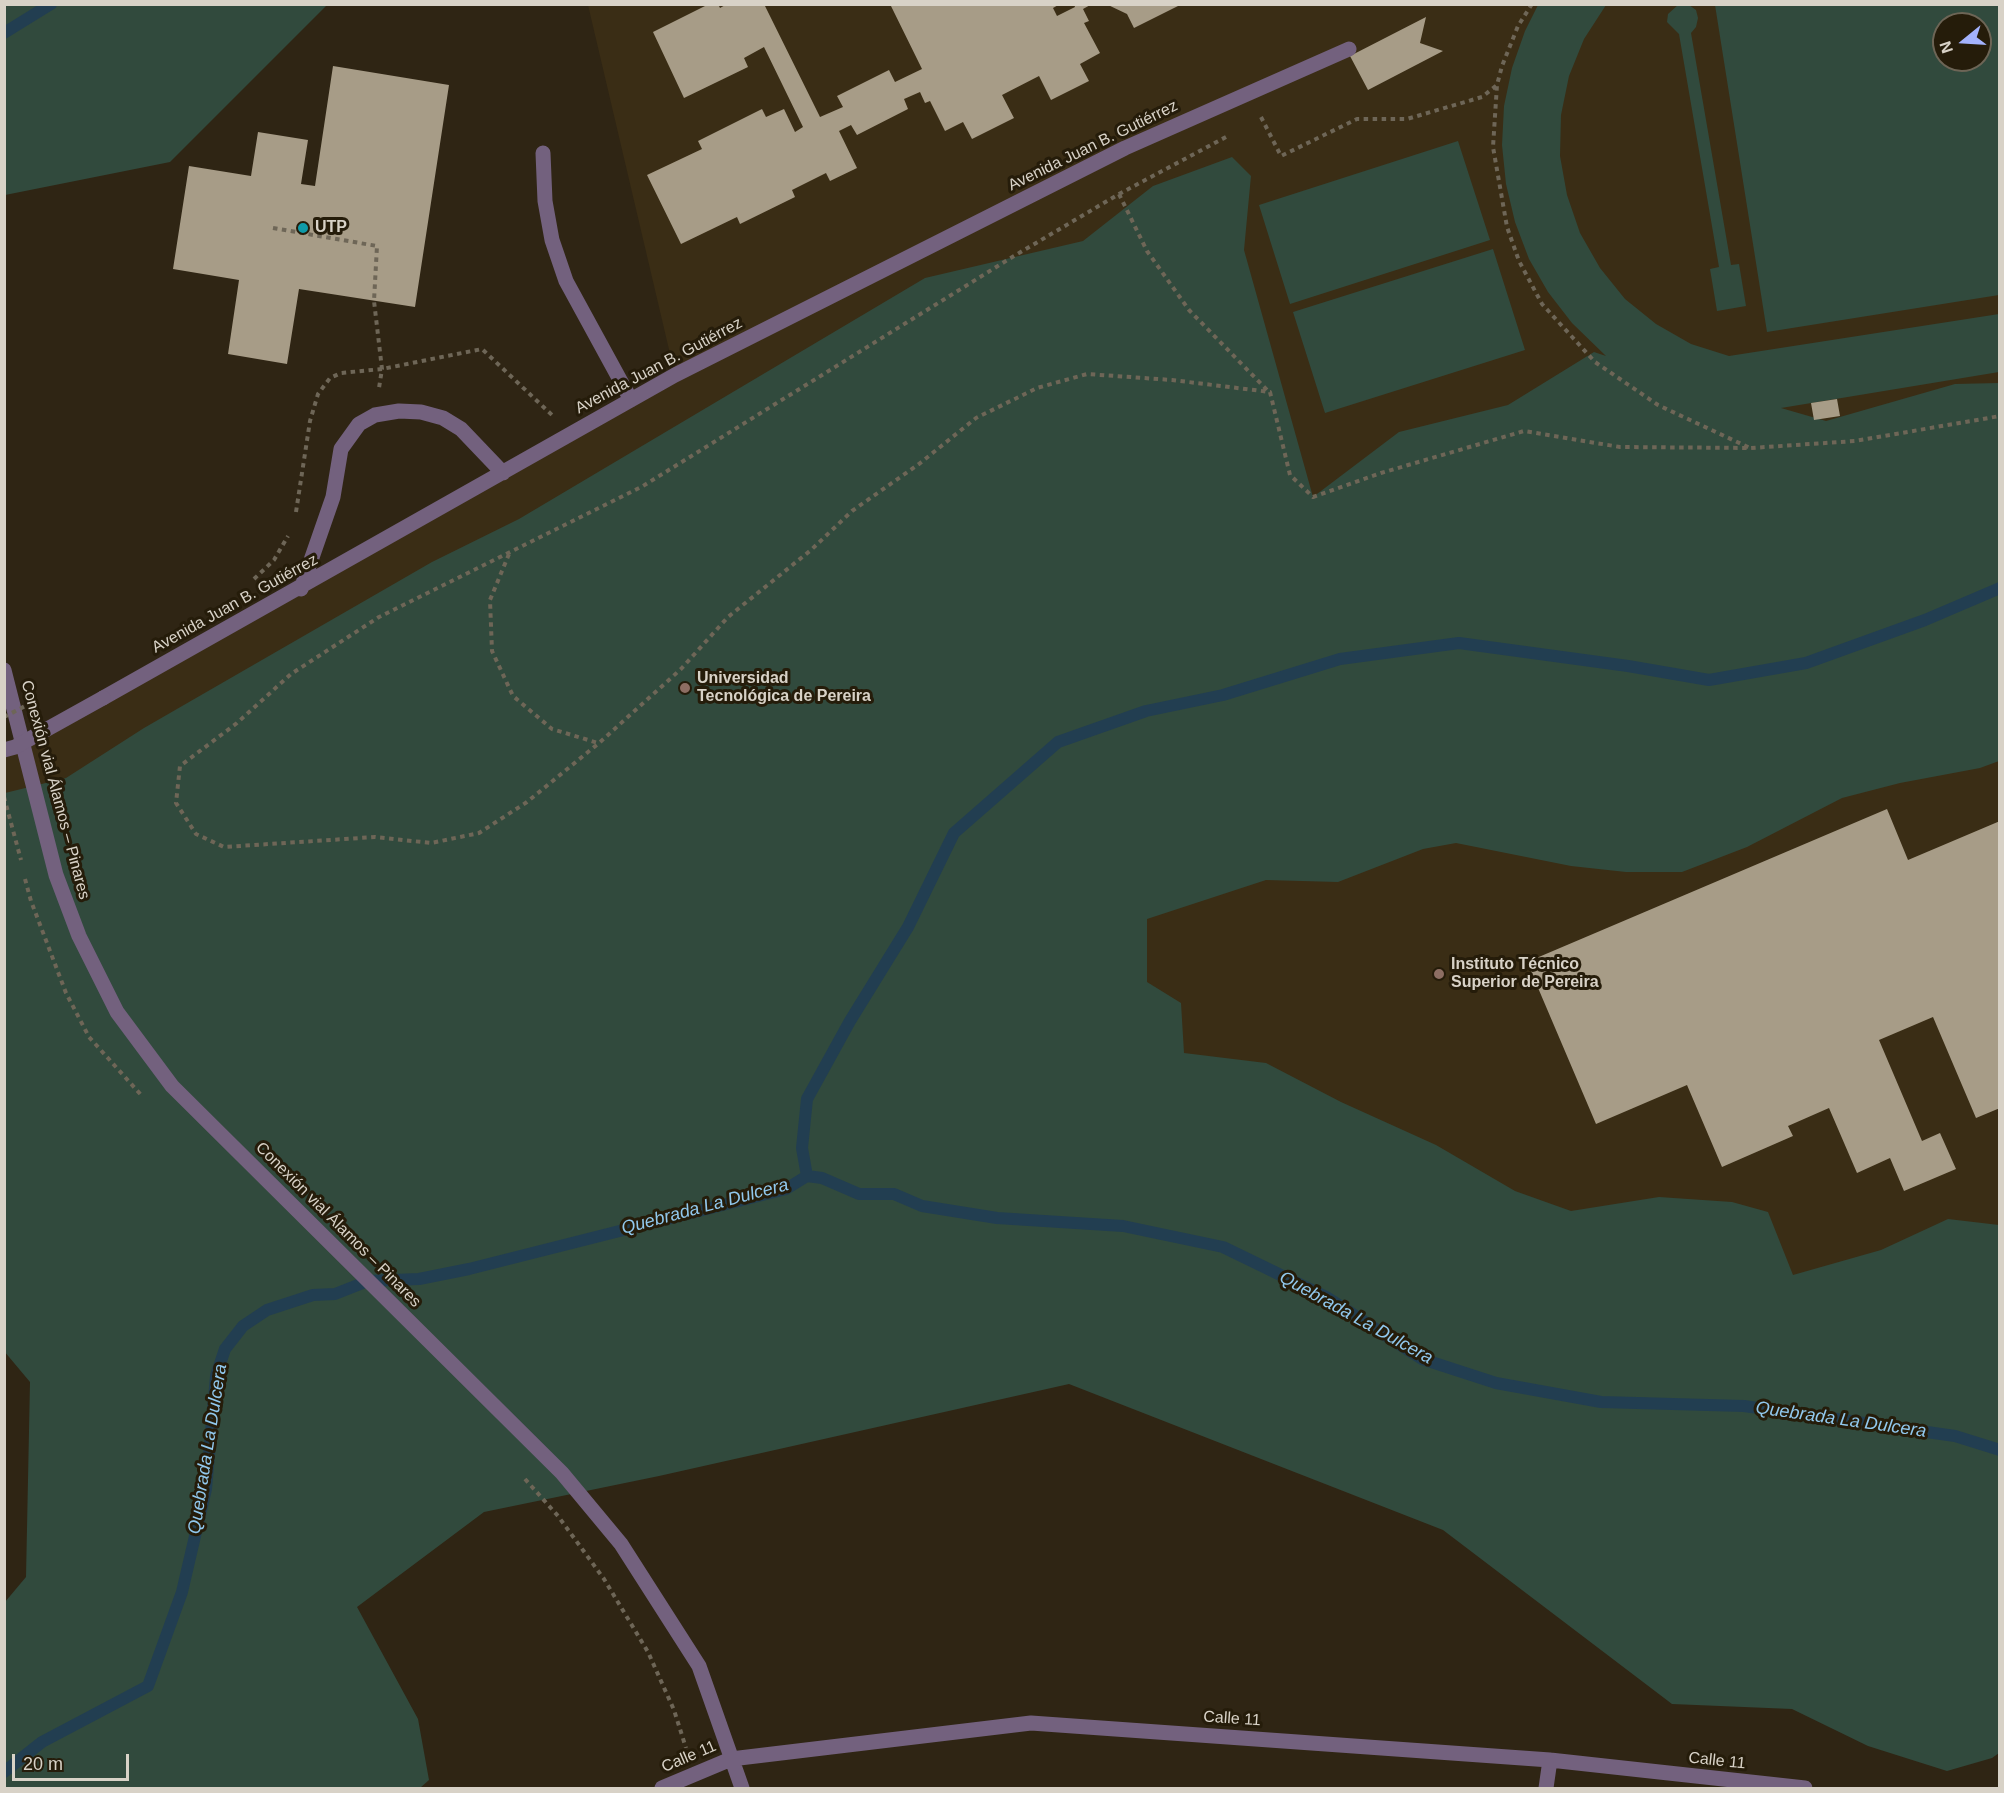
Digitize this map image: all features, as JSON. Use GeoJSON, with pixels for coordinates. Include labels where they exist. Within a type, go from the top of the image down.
{"type":"FeatureCollection","features":[{"type":"Feature","properties":{"kind":"street","name":"Avenida Juan B. Gutiérrez"},"geometry":{"type":"LineString","coordinates":[[4,750],[15,747],[301,589],[675,375],[1125,148],[1349,49]]}},
{"type":"Feature","properties":{"kind":"street"},"geometry":{"type":"LineString","coordinates":[[543,153],[545,201],[552,240],[566,281],[631,400]]}},
{"type":"Feature","properties":{"kind":"street"},"geometry":{"type":"LineString","coordinates":[[301,589],[333,497],[341,449],[359,424],[375,415],[399,411],[421,412],[443,418],[461,429],[503,473]]}},
{"type":"Feature","properties":{"kind":"street","name":"Conexión vial Álamos – Pinares"},"geometry":{"type":"LineString","coordinates":[[4,670],[56,875],[79,936],[117,1012],[172,1086],[562,1473],[621,1544],[699,1666],[742,1788]]}},
{"type":"Feature","properties":{"kind":"street","name":"Calle 11"},"geometry":{"type":"LineString","coordinates":[[662,1788],[731,1759],[1031,1723],[1550,1760],[1805,1788]]}},
{"type":"Feature","properties":{"kind":"street"},"geometry":{"type":"LineString","coordinates":[[1546,1788],[1550,1760]]}},
{"type":"Feature","properties":{"kind":"path"},"geometry":{"type":"LineString","coordinates":[[1532,4],[1518,26],[1497,85],[1493,147],[1507,227],[1519,261],[1542,304],[1595,362],[1658,405],[1751,448]]}},
{"type":"Feature","properties":{"kind":"path"},"geometry":{"type":"LineString","coordinates":[[1250,123],[1260,117],[1281,156],[1357,119],[1407,118],[1482,97],[1497,85]]}},
{"type":"Feature","properties":{"kind":"path"},"geometry":{"type":"LineString","coordinates":[[1230,134],[1119,194],[914,316],[643,486],[380,617],[291,674],[237,723],[180,766],[176,803],[196,834],[225,847],[375,837],[431,843],[479,833],[527,802],[599,743],[681,669],[728,617],[811,549],[852,511],[919,464],[976,418],[1037,388],[1087,374],[1172,380],[1270,393]]}},
{"type":"Feature","properties":{"kind":"path"},"geometry":{"type":"LineString","coordinates":[[1119,194],[1147,251],[1189,310],[1270,393],[1290,475],[1313,497],[1381,473],[1524,431],[1620,447],[1751,448],[1855,441],[2000,416]]}},
{"type":"Feature","properties":{"kind":"path"},"geometry":{"type":"LineString","coordinates":[[273,228],[377,246],[374,301],[382,369],[375,415]]}},
{"type":"Feature","properties":{"kind":"path"},"geometry":{"type":"LineString","coordinates":[[293,521],[301,492],[310,421],[318,394],[330,378],[341,373],[382,369],[482,349],[572,434]]}},
{"type":"Feature","properties":{"kind":"path"},"geometry":{"type":"LineString","coordinates":[[246,585],[274,560],[291,531]]}},
{"type":"Feature","properties":{"kind":"path"},"geometry":{"type":"LineString","coordinates":[[509,554],[490,600],[492,651],[513,696],[552,729],[599,743]]}},
{"type":"Feature","properties":{"kind":"path"},"geometry":{"type":"LineString","coordinates":[[558,1516],[604,1580],[648,1652],[674,1710],[694,1775]]}},
{"type":"Feature","properties":{"kind":"shaded area","name":"Universidad Tecnológica de Pereira"},"geometry":{"type":"Polygon","coordinates":[[[588,5],[1999,5],[1999,1450],[5,980],[4,750],[675,375],[588,5]]]}},
{"type":"Feature","properties":{"kind":"green space"},"geometry":{"type":"Polygon","coordinates":[[[5,4],[327,5],[170,162],[5,195],[5,4]]]}},
{"type":"Feature","properties":{"kind":"green space"},"geometry":{"type":"Polygon","coordinates":[[[1538,5],[1606,5],[1584,39],[1569,76],[1561,115],[1560,156],[1567,195],[1580,233],[1600,268],[1625,299],[1656,324],[1691,344],[1729,356],[1999,314],[1999,372],[1781,408],[1826,421],[1955,384],[1999,383],[1999,761],[1980,768],[1900,783],[1842,798],[1747,847],[1682,872],[1626,872],[1571,866],[1456,843],[1423,849],[1338,882],[1266,880],[1147,919],[1147,982],[1181,1003],[1184,1053],[1266,1063],[1341,1102],[1436,1145],[1515,1191],[1571,1211],[1659,1197],[1732,1202],[1768,1212],[1793,1275],[1881,1250],[1948,1219],[1999,1225],[1999,1753],[1992,1758],[1947,1771],[1868,1746],[1792,1709],[1672,1704],[1443,1530],[1069,1384],[659,1476],[484,1512],[357,1607],[418,1719],[429,1780],[420,1788],[5,1788],[5,1602],[26,1577],[30,1382],[4,1351],[5,793],[66,778],[144,728],[432,562],[519,519],[925,278],[1083,241],[1153,186],[1232,157],[1251,176],[1244,250],[1313,497],[1399,432],[1508,405],[1594,352],[1606,356],[1572,323],[1548,292],[1529,259],[1515,222],[1506,184],[1502,145],[1504,106],[1512,68],[1525,31],[1538,5]]]}},
{"type":"Feature","properties":{"kind":"green space"},"geometry":{"type":"Polygon","coordinates":[[[1678,5],[1689,5],[1696,10],[1698,18],[1696,27],[1691,33],[1731,265],[1739,264],[1746,306],[1717,311],[1710,269],[1719,267],[1679,34],[1667,22],[1668,14],[1678,5]]]}},
{"type":"Feature","properties":{"kind":"green space"},"geometry":{"type":"Polygon","coordinates":[[[1715,5],[1999,5],[1999,295],[1767,332],[1715,5]]]}},
{"type":"Feature","properties":{"kind":"green space"},"geometry":{"type":"Polygon","coordinates":[[[1458,141],[1490,240],[1290,304],[1259,205],[1458,141]]]}},
{"type":"Feature","properties":{"kind":"green space"},"geometry":{"type":"Polygon","coordinates":[[[1493,249],[1525,350],[1325,413],[1293,312],[1493,249]]]}},
{"type":"Feature","properties":{"kind":"building"},"geometry":{"type":"Polygon","coordinates":[[[709,4],[718,4],[720,8],[727,4],[769,4],[765,6],[820,117],[843,107],[837,96],[889,70],[895,82],[922,69],[890,4],[1060,4],[1053,8],[1057,16],[1075,7],[1074,4],[1092,4],[1083,9],[1089,21],[1084,23],[1100,53],[1080,64],[1089,81],[1051,100],[1039,76],[1002,95],[1014,118],[972,139],[963,122],[945,131],[930,101],[925,103],[920,92],[904,99],[908,109],[857,135],[851,125],[839,131],[857,168],[830,181],[826,173],[792,190],[795,197],[740,224],[737,217],[681,244],[647,175],[702,149],[698,141],[762,109],[766,117],[784,109],[795,132],[803,127],[764,47],[744,58],[748,67],[684,98],[653,32],[709,4]]]}},
{"type":"Feature","properties":{"kind":"building"},"geometry":{"type":"Polygon","coordinates":[[[1106,4],[1182,4],[1134,28],[1127,14],[1106,4]]]}},
{"type":"Feature","properties":{"kind":"building"},"geometry":{"type":"Polygon","coordinates":[[[1426,17],[1420,43],[1443,51],[1368,90],[1350,56],[1426,17]]]}},
{"type":"Feature","properties":{"kind":"building","name":"UTP"},"geometry":{"type":"Polygon","coordinates":[[[333,66],[449,85],[415,307],[299,289],[287,364],[228,354],[239,280],[173,269],[189,166],[251,176],[258,132],[308,140],[301,184],[315,186],[333,66]]]}},
{"type":"Feature","properties":{"kind":"building"},"geometry":{"type":"Polygon","coordinates":[[[1837,399],[1840,416],[1814,420],[1811,403],[1837,399]]]}},
{"type":"Feature","properties":{"kind":"building"},"geometry":{"type":"Polygon","coordinates":[[[1887,809],[1908,860],[2000,821],[2000,1108],[1976,1118],[1933,1017],[1879,1040],[1922,1141],[1940,1133],[1956,1169],[1904,1191],[1890,1158],[1857,1173],[1829,1108],[1788,1126],[1793,1136],[1722,1167],[1687,1085],[1596,1124],[1527,962],[1887,809]]]}},
{"type":"Feature","properties":{"kind":"waterway"},"geometry":{"type":"LineString","coordinates":[[4,33],[51,4]]}},
{"type":"Feature","properties":{"kind":"waterway"},"geometry":{"type":"LineString","coordinates":[[807,1176],[802,1148],[807,1099],[850,1021],[908,927],[954,833],[1058,742],[1146,711],[1223,695],[1340,659],[1459,643],[1628,666],[1709,680],[1806,663],[1925,620],[2000,588]]}},
{"type":"Feature","properties":{"kind":"waterway","name":"Quebrada La Dulcera"},"geometry":{"type":"LineString","coordinates":[[4,1772],[42,1742],[148,1686],[182,1592],[206,1489],[216,1376],[225,1349],[243,1326],[267,1310],[313,1295],[335,1294],[368,1281],[419,1279],[469,1269],[786,1189],[807,1176],[822,1178],[859,1194],[894,1194],[922,1206],[997,1218],[1123,1226],[1223,1247],[1328,1298],[1422,1359],[1496,1383],[1601,1402],[1744,1406],[1955,1436],[2000,1450]]}},
{"type":"Feature","properties":{"kind":"place","name":"UTP"},"geometry":{"type":"Point","coordinates":[303,228]}},
{"type":"Feature","properties":{"kind":"place","name":"Universidad Tecnológica de Pereira"},"geometry":{"type":"Point","coordinates":[685,688]}},
{"type":"Feature","properties":{"kind":"place","name":"Instituto Técnico Superior de Pereira"},"geometry":{"type":"Point","coordinates":[1439,974]}}]}
